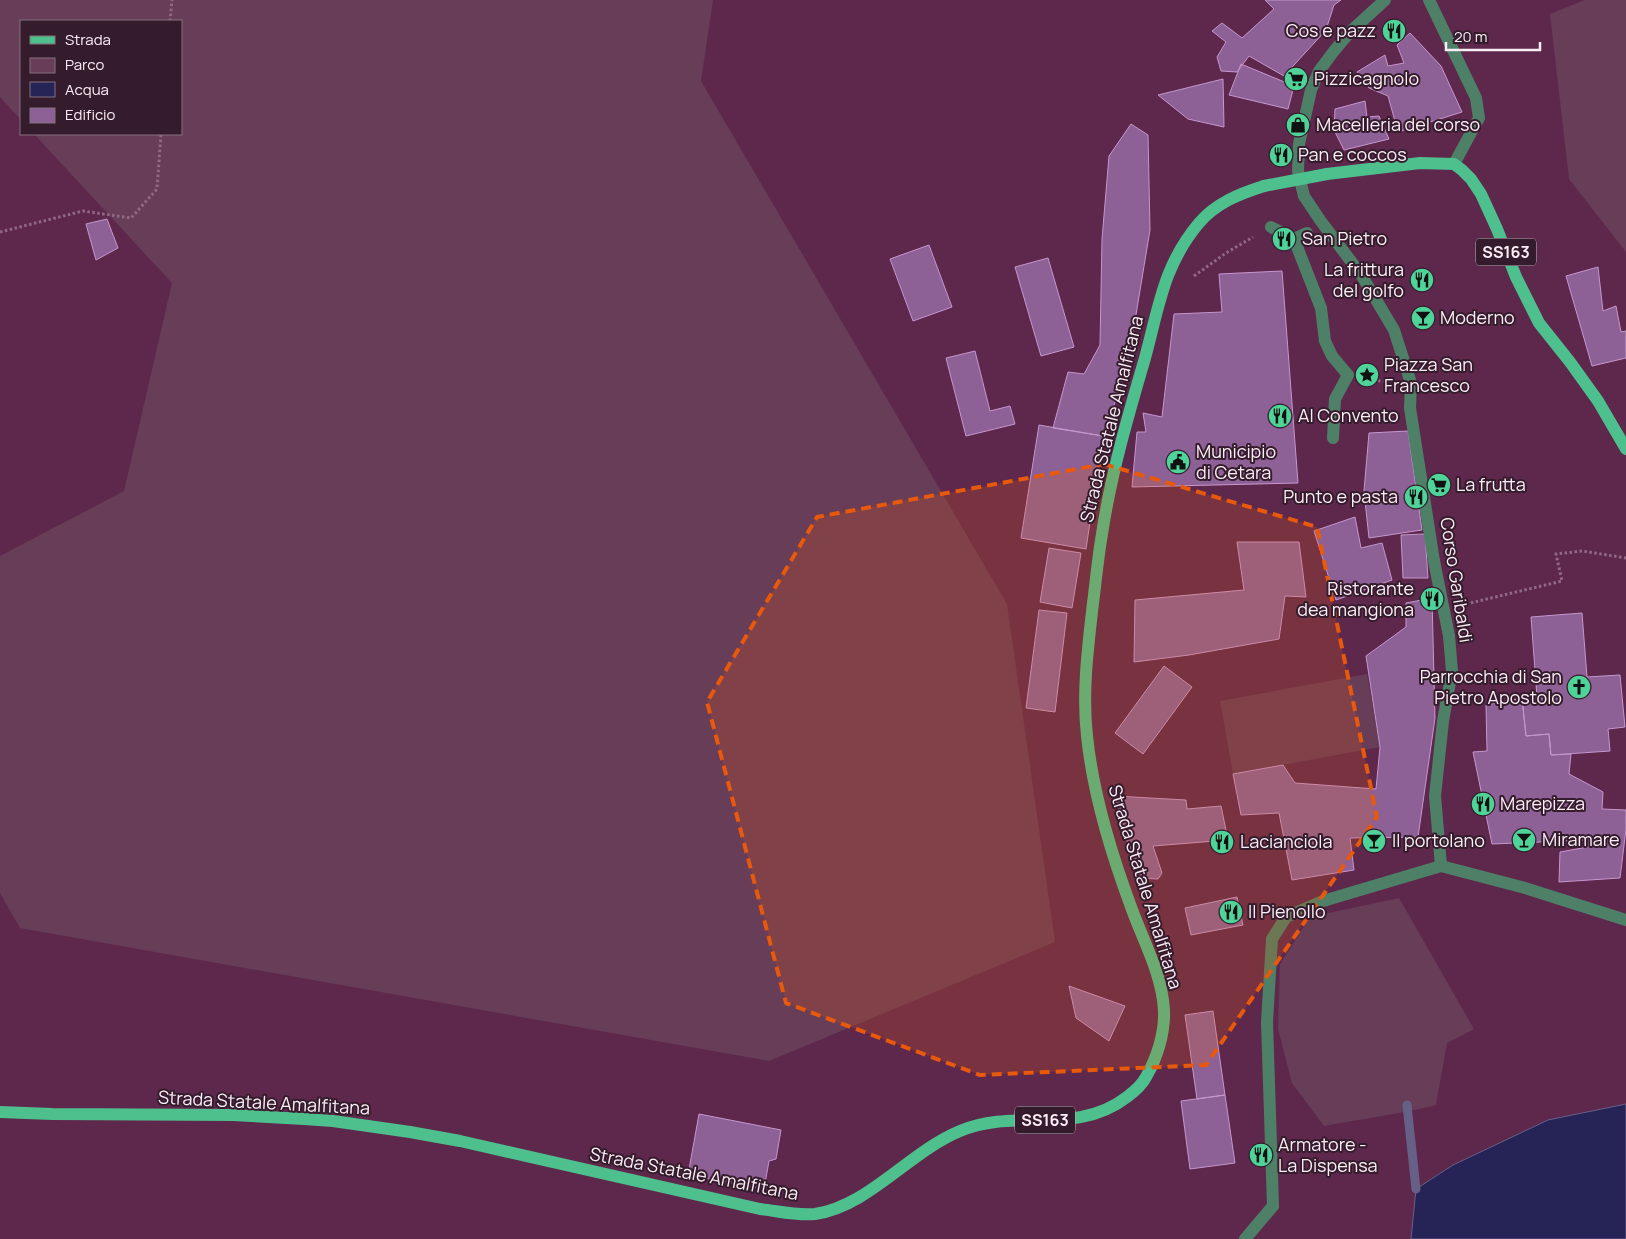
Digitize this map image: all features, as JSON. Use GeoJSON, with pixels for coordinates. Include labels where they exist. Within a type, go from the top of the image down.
{"type":"FeatureCollection","features":[{"type":"Feature","properties":{"kind":"main road","name":"Strada Statale Amalfitana"},"geometry":{"type":"LineString","coordinates":[[0,1112],[232,1115],[333,1121],[460,1141],[760,1208],[791,1214],[814,1214],[851,1202],[873,1189],[922,1151],[959,1131],[984,1122],[1075,1119],[1098,1114],[1119,1104],[1137,1090],[1146,1078],[1157,1052],[1163,1029],[1164,1009],[1153,963],[1131,908],[1104,824],[1092,774],[1087,734],[1085,691],[1102,532],[1118,456],[1163,285],[1185,242],[1199,223],[1213,209],[1228,199],[1264,186],[1327,174],[1420,163],[1454,164]]}},
{"type":"Feature","properties":{"kind":"main road","name":"SS163"},"geometry":{"type":"LineString","coordinates":[[1454,164],[1472,179],[1481,194],[1516,278],[1538,323],[1570,362],[1598,401],[1626,449]]}},
{"type":"Feature","properties":{"kind":"street","name":"Corso Garibaldi"},"geometry":{"type":"LineString","coordinates":[[1385,0],[1350,32],[1319,71],[1311,90],[1299,144],[1298,172],[1304,196],[1362,276],[1394,330],[1411,382],[1410,408],[1449,636],[1452,670],[1443,720],[1435,796],[1440,866]]}},
{"type":"Feature","properties":{"kind":"street"},"geometry":{"type":"LineString","coordinates":[[1429,0],[1476,98],[1479,118],[1454,164]]}},
{"type":"Feature","properties":{"kind":"street"},"geometry":{"type":"LineString","coordinates":[[1271,227],[1294,239],[1321,308],[1325,341],[1332,356],[1348,375],[1335,399],[1333,438]]}},
{"type":"Feature","properties":{"kind":"street"},"geometry":{"type":"LineString","coordinates":[[1294,239],[1307,233]]}},
{"type":"Feature","properties":{"kind":"street"},"geometry":{"type":"LineString","coordinates":[[1245,1239],[1273,1206],[1267,1022],[1272,939],[1286,917],[1322,901],[1440,866],[1525,888],[1626,920]]}},
{"type":"Feature","properties":{"kind":"path"},"geometry":{"type":"LineString","coordinates":[[170,20],[172,0]]}},
{"type":"Feature","properties":{"kind":"path"},"geometry":{"type":"LineString","coordinates":[[0,232],[83,211],[130,218],[157,189],[161,135]]}},
{"type":"Feature","properties":{"kind":"path"},"geometry":{"type":"LineString","coordinates":[[1172,265],[1193,276],[1226,253],[1271,227]]}},
{"type":"Feature","properties":{"kind":"path"},"geometry":{"type":"LineString","coordinates":[[1348,375],[1384,382],[1411,382]]}},
{"type":"Feature","properties":{"kind":"path"},"geometry":{"type":"LineString","coordinates":[[1444,610],[1562,581],[1556,554],[1582,551],[1626,558]]}},
{"type":"Feature","properties":{"kind":"highlighted area"},"geometry":{"type":"Polygon","coordinates":[[[1104,464],[1317,527],[1377,817],[1206,1065],[980,1075],[786,1003],[707,702],[817,517],[1104,464]]]}},
{"type":"Feature","properties":{"kind":"green space"},"geometry":{"type":"Polygon","coordinates":[[[0,0],[713,0],[701,81],[1007,604],[1055,942],[769,1061],[20,928],[0,893],[0,556],[124,491],[172,283],[35,135],[182,135],[182,20],[20,20],[20,119],[0,97],[0,0]]]}},
{"type":"Feature","properties":{"kind":"green space"},"geometry":{"type":"Polygon","coordinates":[[[1585,0],[1626,0],[1626,252],[1569,179],[1550,14],[1585,0]]]}},
{"type":"Feature","properties":{"kind":"green space"},"geometry":{"type":"Polygon","coordinates":[[[1367,674],[1380,747],[1233,774],[1220,701],[1367,674]]]}},
{"type":"Feature","properties":{"kind":"green space"},"geometry":{"type":"Polygon","coordinates":[[[1399,898],[1474,1029],[1447,1043],[1436,1105],[1324,1126],[1292,1083],[1278,1029],[1280,964],[1310,917],[1399,898]]]}},
{"type":"Feature","properties":{"kind":"water"},"geometry":{"type":"Polygon","coordinates":[[[1626,1104],[1626,1239],[1411,1239],[1416,1189],[1453,1165],[1548,1120],[1626,1104]]]}},
{"type":"Feature","properties":{"kind":"building"},"geometry":{"type":"Polygon","coordinates":[[[1265,0],[1341,0],[1334,5],[1326,30],[1284,76],[1249,56],[1237,72],[1221,71],[1217,57],[1226,42],[1212,31],[1222,23],[1242,38],[1274,9],[1265,0]]]}},
{"type":"Feature","properties":{"kind":"building"},"geometry":{"type":"Polygon","coordinates":[[[1410,33],[1441,66],[1462,112],[1398,132],[1388,96],[1369,88],[1357,72],[1385,55],[1388,66],[1404,63],[1397,45],[1410,33]]]}},
{"type":"Feature","properties":{"kind":"building"},"geometry":{"type":"Polygon","coordinates":[[[1241,64],[1294,86],[1288,109],[1229,95],[1241,64]]]}},
{"type":"Feature","properties":{"kind":"building"},"geometry":{"type":"Polygon","coordinates":[[[1223,79],[1224,127],[1188,119],[1158,95],[1223,79]]]}},
{"type":"Feature","properties":{"kind":"building"},"geometry":{"type":"Polygon","coordinates":[[[1365,101],[1367,117],[1379,116],[1389,139],[1344,150],[1334,130],[1335,109],[1365,101]]]}},
{"type":"Feature","properties":{"kind":"building"},"geometry":{"type":"Polygon","coordinates":[[[1131,124],[1148,135],[1150,230],[1127,369],[1103,436],[1053,428],[1068,372],[1084,374],[1100,345],[1102,239],[1109,156],[1131,124]]]}},
{"type":"Feature","properties":{"kind":"building"},"geometry":{"type":"Polygon","coordinates":[[[107,219],[118,248],[96,260],[86,224],[107,219]]]}},
{"type":"Feature","properties":{"kind":"building"},"geometry":{"type":"Polygon","coordinates":[[[929,245],[952,307],[913,321],[890,259],[929,245]]]}},
{"type":"Feature","properties":{"kind":"building"},"geometry":{"type":"Polygon","coordinates":[[[1048,258],[1074,347],[1041,356],[1015,267],[1048,258]]]}},
{"type":"Feature","properties":{"kind":"building"},"geometry":{"type":"Polygon","coordinates":[[[1598,267],[1603,311],[1616,306],[1621,332],[1626,331],[1626,358],[1592,366],[1566,276],[1598,267]]]}},
{"type":"Feature","properties":{"kind":"building"},"geometry":{"type":"Polygon","coordinates":[[[1282,271],[1298,483],[1132,487],[1137,432],[1146,432],[1143,413],[1162,417],[1174,314],[1222,312],[1219,274],[1282,271]]]}},
{"type":"Feature","properties":{"kind":"building"},"geometry":{"type":"Polygon","coordinates":[[[975,351],[990,411],[1010,406],[1015,424],[966,436],[946,358],[975,351]]]}},
{"type":"Feature","properties":{"kind":"building"},"geometry":{"type":"Polygon","coordinates":[[[1039,425],[1103,436],[1086,549],[1021,538],[1039,425]]]}},
{"type":"Feature","properties":{"kind":"building"},"geometry":{"type":"Polygon","coordinates":[[[1408,431],[1422,530],[1369,538],[1364,491],[1369,433],[1408,431]]]}},
{"type":"Feature","properties":{"kind":"building"},"geometry":{"type":"Polygon","coordinates":[[[1355,517],[1361,548],[1382,543],[1392,580],[1336,600],[1314,531],[1355,517]]]}},
{"type":"Feature","properties":{"kind":"building"},"geometry":{"type":"Polygon","coordinates":[[[1425,534],[1428,578],[1403,578],[1401,535],[1425,534]]]}},
{"type":"Feature","properties":{"kind":"building"},"geometry":{"type":"Polygon","coordinates":[[[1237,542],[1299,542],[1306,597],[1285,596],[1279,639],[1189,655],[1134,662],[1135,600],[1244,590],[1237,542]]]}},
{"type":"Feature","properties":{"kind":"building"},"geometry":{"type":"Polygon","coordinates":[[[1049,548],[1081,553],[1072,608],[1040,602],[1049,548]]]}},
{"type":"Feature","properties":{"kind":"building"},"geometry":{"type":"Polygon","coordinates":[[[1432,598],[1435,718],[1418,837],[1350,838],[1354,870],[1292,880],[1279,813],[1241,815],[1233,774],[1283,765],[1295,783],[1376,789],[1380,747],[1366,656],[1406,627],[1406,603],[1432,598]]]}},
{"type":"Feature","properties":{"kind":"building"},"geometry":{"type":"Polygon","coordinates":[[[1039,610],[1067,613],[1055,712],[1026,708],[1039,610]]]}},
{"type":"Feature","properties":{"kind":"building","name":"Parrocchia di San Pietro Apostolo"},"geometry":{"type":"Polygon","coordinates":[[[1582,613],[1587,677],[1620,675],[1625,727],[1608,729],[1610,751],[1551,755],[1549,734],[1526,736],[1522,698],[1537,697],[1531,617],[1582,613]]]}},
{"type":"Feature","properties":{"kind":"building"},"geometry":{"type":"Polygon","coordinates":[[[1164,666],[1192,687],[1143,754],[1115,733],[1164,666]]]}},
{"type":"Feature","properties":{"kind":"building"},"geometry":{"type":"Polygon","coordinates":[[[1522,698],[1526,736],[1549,734],[1551,755],[1571,754],[1569,774],[1603,792],[1602,809],[1626,810],[1626,829],[1620,878],[1559,882],[1560,852],[1588,847],[1589,840],[1492,844],[1473,752],[1487,751],[1486,705],[1522,698]]]}},
{"type":"Feature","properties":{"kind":"building"},"geometry":{"type":"Polygon","coordinates":[[[1115,796],[1186,800],[1187,809],[1221,806],[1228,840],[1153,846],[1162,873],[1158,879],[1137,878],[1115,796]]]}},
{"type":"Feature","properties":{"kind":"building"},"geometry":{"type":"Polygon","coordinates":[[[1237,897],[1243,925],[1191,935],[1185,908],[1237,897]]]}},
{"type":"Feature","properties":{"kind":"building"},"geometry":{"type":"Polygon","coordinates":[[[1069,986],[1125,1006],[1109,1041],[1076,1018],[1069,986]]]}},
{"type":"Feature","properties":{"kind":"building"},"geometry":{"type":"Polygon","coordinates":[[[1213,1011],[1225,1095],[1197,1099],[1185,1015],[1213,1011]]]}},
{"type":"Feature","properties":{"kind":"building"},"geometry":{"type":"Polygon","coordinates":[[[1225,1095],[1235,1163],[1190,1169],[1181,1101],[1225,1095]]]}},
{"type":"Feature","properties":{"kind":"building"},"geometry":{"type":"Polygon","coordinates":[[[699,1114],[781,1130],[776,1159],[769,1161],[764,1189],[688,1175],[699,1114]]]}},
{"type":"Feature","properties":{"kind":"waterway"},"geometry":{"type":"LineString","coordinates":[[1407,1105],[1416,1189]]}},
{"type":"Feature","properties":{"kind":"place","name":"Cos e pazz"},"geometry":{"type":"Point","coordinates":[1394,31]}},
{"type":"Feature","properties":{"kind":"place","name":"Pizzicagnolo"},"geometry":{"type":"Point","coordinates":[1296,79]}},
{"type":"Feature","properties":{"kind":"place","name":"Macelleria del corso"},"geometry":{"type":"Point","coordinates":[1298,125]}},
{"type":"Feature","properties":{"kind":"place","name":"Pan e coccos"},"geometry":{"type":"Point","coordinates":[1281,155]}},
{"type":"Feature","properties":{"kind":"place","name":"San Pietro"},"geometry":{"type":"Point","coordinates":[1284,239]}},
{"type":"Feature","properties":{"kind":"place","name":"La frittura del golfo"},"geometry":{"type":"Point","coordinates":[1422,280]}},
{"type":"Feature","properties":{"kind":"place","name":"Moderno"},"geometry":{"type":"Point","coordinates":[1423,318]}},
{"type":"Feature","properties":{"kind":"place","name":"Piazza San Francesco"},"geometry":{"type":"Point","coordinates":[1367,375]}},
{"type":"Feature","properties":{"kind":"place","name":"Al Convento"},"geometry":{"type":"Point","coordinates":[1280,416]}},
{"type":"Feature","properties":{"kind":"place","name":"Municipio di Cetara"},"geometry":{"type":"Point","coordinates":[1178,462]}},
{"type":"Feature","properties":{"kind":"place","name":"La frutta"},"geometry":{"type":"Point","coordinates":[1439,485]}},
{"type":"Feature","properties":{"kind":"place","name":"Punto e pasta"},"geometry":{"type":"Point","coordinates":[1416,497]}},
{"type":"Feature","properties":{"kind":"place","name":"Ristorante dea mangiona"},"geometry":{"type":"Point","coordinates":[1432,599]}},
{"type":"Feature","properties":{"kind":"place","name":"Parrocchia di San Pietro Apostolo"},"geometry":{"type":"Point","coordinates":[1579,687]}},
{"type":"Feature","properties":{"kind":"place","name":"Marepizza"},"geometry":{"type":"Point","coordinates":[1483,804]}},
{"type":"Feature","properties":{"kind":"place","name":"Miramare"},"geometry":{"type":"Point","coordinates":[1524,840]}},
{"type":"Feature","properties":{"kind":"place","name":"Il portolano"},"geometry":{"type":"Point","coordinates":[1374,841]}},
{"type":"Feature","properties":{"kind":"place","name":"Lacianciola"},"geometry":{"type":"Point","coordinates":[1222,842]}},
{"type":"Feature","properties":{"kind":"place","name":"Il Pienollo"},"geometry":{"type":"Point","coordinates":[1231,912]}},
{"type":"Feature","properties":{"kind":"place","name":"Armatore - La Dispensa"},"geometry":{"type":"Point","coordinates":[1261,1155]}}]}
